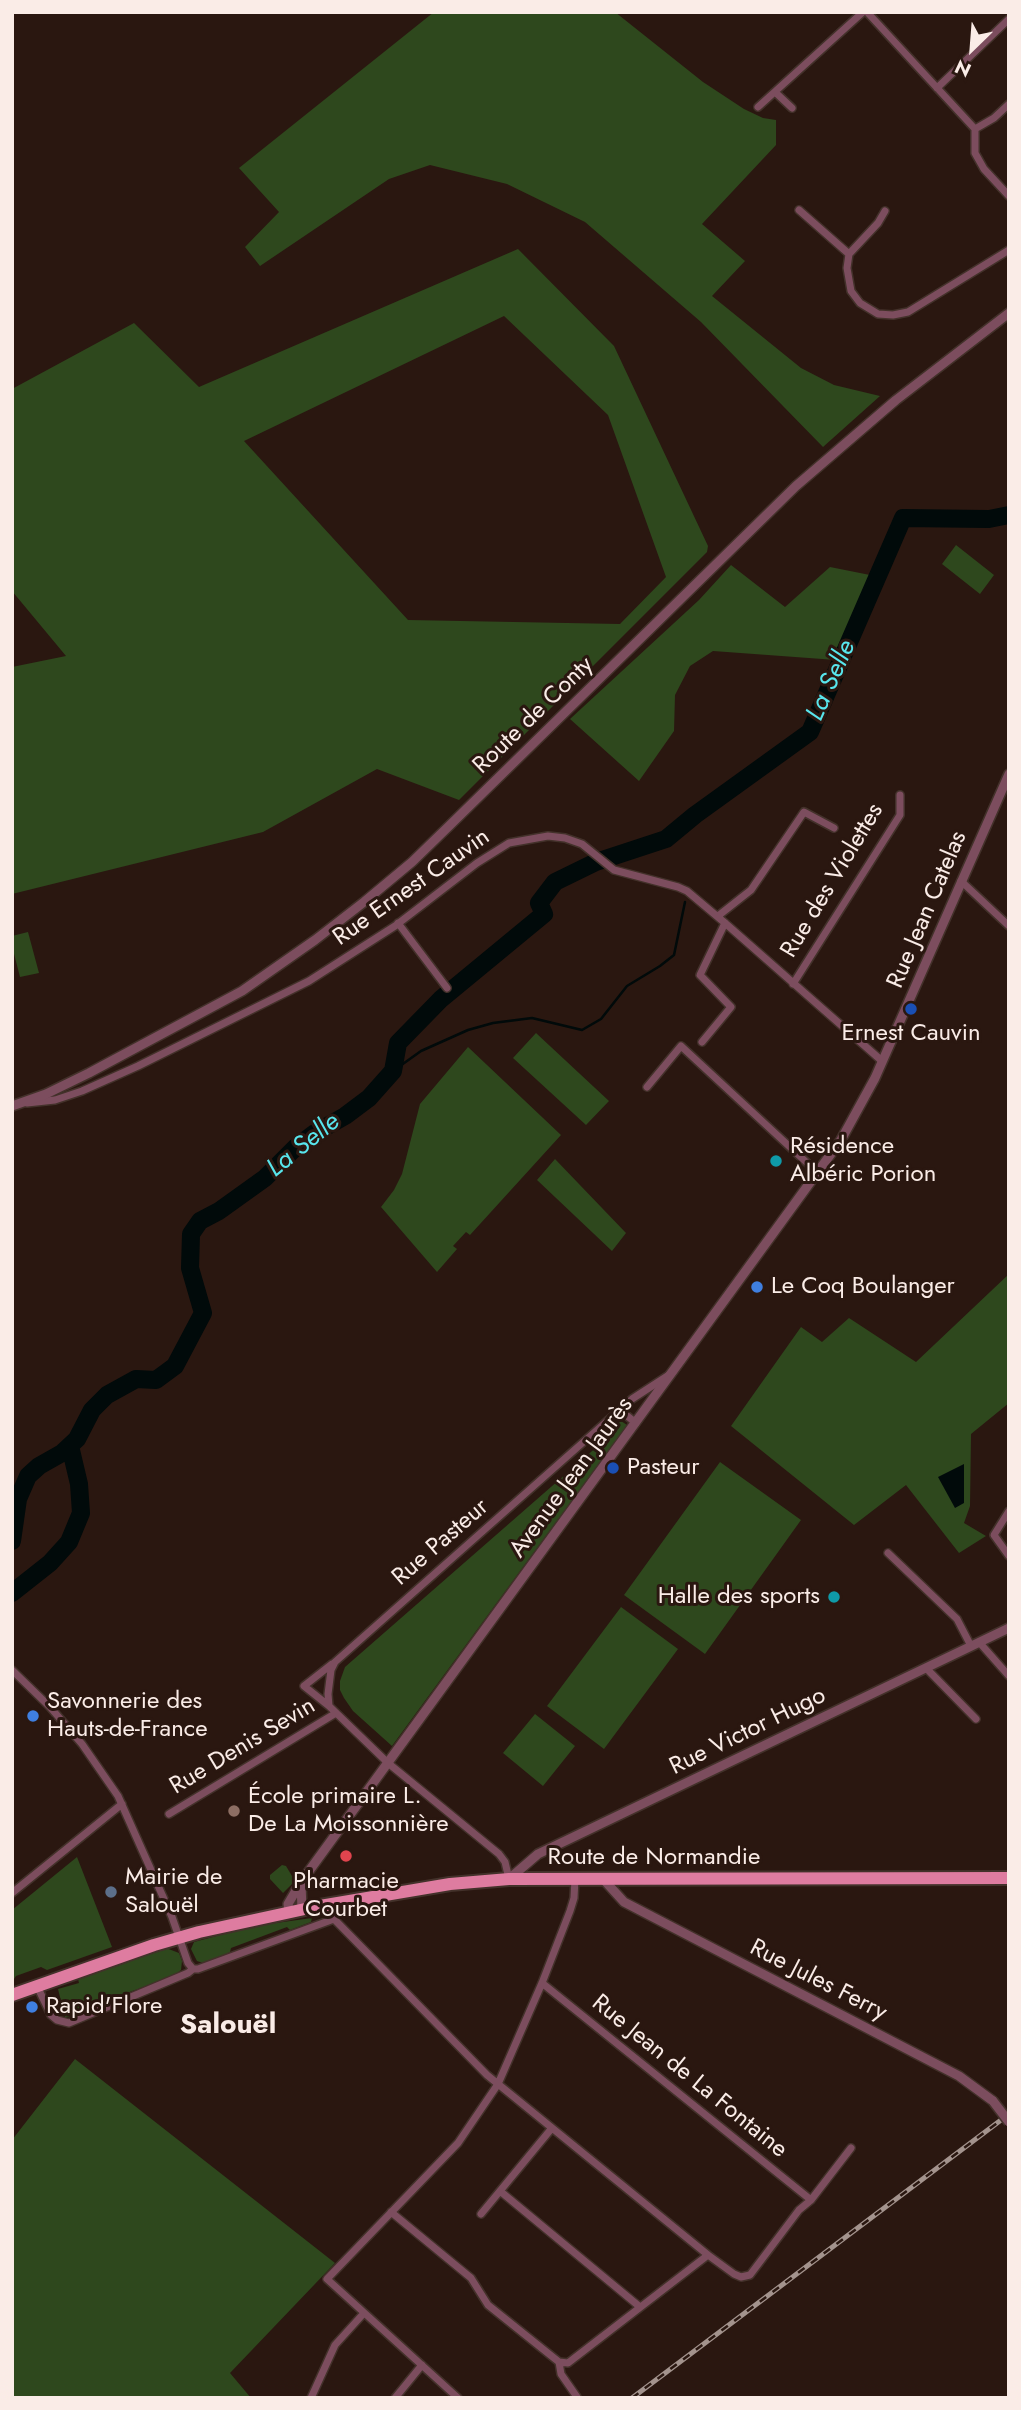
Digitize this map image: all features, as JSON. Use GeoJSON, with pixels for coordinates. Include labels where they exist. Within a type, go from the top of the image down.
{"type":"FeatureCollection","features":[{"type":"Feature","properties":{"kind":"main road","name":"Route de Normandie"},"geometry":{"type":"LineString","coordinates":[[12,1995],[179,1937],[330,1904],[450,1884],[509,1879],[1009,1878]]}},
{"type":"Feature","properties":{"kind":"street"},"geometry":{"type":"LineString","coordinates":[[758,107],[865,12],[975,129],[975,153],[984,169],[1009,196]]}},
{"type":"Feature","properties":{"kind":"street"},"geometry":{"type":"LineString","coordinates":[[937,88],[1009,19]]}},
{"type":"Feature","properties":{"kind":"street"},"geometry":{"type":"LineString","coordinates":[[775,92],[792,108]]}},
{"type":"Feature","properties":{"kind":"street"},"geometry":{"type":"LineString","coordinates":[[975,129],[994,118],[1009,104]]}},
{"type":"Feature","properties":{"kind":"street"},"geometry":{"type":"LineString","coordinates":[[799,210],[849,254]]}},
{"type":"Feature","properties":{"kind":"street"},"geometry":{"type":"LineString","coordinates":[[885,211],[878,223],[849,254],[848,281],[851,291],[860,303],[877,314],[908,312],[1009,250]]}},
{"type":"Feature","properties":{"kind":"street","name":"Route de Conty"},"geometry":{"type":"LineString","coordinates":[[12,1106],[49,1097],[242,990],[316,940],[364,902],[412,862],[796,486],[896,400],[1009,313]]}},
{"type":"Feature","properties":{"kind":"street","name":"Rue Jean Catelas"},"geometry":{"type":"LineString","coordinates":[[882,1061],[1009,774]]}},
{"type":"Feature","properties":{"kind":"street","name":"Rue des Violettes"},"geometry":{"type":"LineString","coordinates":[[793,984],[900,815],[900,795]]}},
{"type":"Feature","properties":{"kind":"street"},"geometry":{"type":"LineString","coordinates":[[718,916],[751,890],[804,812],[834,828]]}},
{"type":"Feature","properties":{"kind":"street","name":"Rue Ernest Cauvin"},"geometry":{"type":"LineString","coordinates":[[49,1097],[82,1091],[309,981],[398,923],[477,863],[509,843],[548,836],[582,844],[614,870],[678,887],[718,916],[882,1061]]}},
{"type":"Feature","properties":{"kind":"street"},"geometry":{"type":"LineString","coordinates":[[961,881],[1009,926]]}},
{"type":"Feature","properties":{"kind":"street"},"geometry":{"type":"LineString","coordinates":[[398,923],[447,988]]}},
{"type":"Feature","properties":{"kind":"street"},"geometry":{"type":"LineString","coordinates":[[702,1042],[731,1007],[700,975],[725,923]]}},
{"type":"Feature","properties":{"kind":"street"},"geometry":{"type":"LineString","coordinates":[[647,1087],[681,1046],[818,1173]]}},
{"type":"Feature","properties":{"kind":"street","name":"Avenue Jean Jaurès"},"geometry":{"type":"LineString","coordinates":[[289,1913],[288,1904],[301,1882],[841,1140],[860,1108],[882,1061]]}},
{"type":"Feature","properties":{"kind":"street","name":"Rue Pasteur"},"geometry":{"type":"LineString","coordinates":[[329,1706],[304,1686],[335,1662],[632,1399],[673,1373]]}},
{"type":"Feature","properties":{"kind":"street"},"geometry":{"type":"LineString","coordinates":[[621,1411],[636,1423]]}},
{"type":"Feature","properties":{"kind":"street"},"geometry":{"type":"LineString","coordinates":[[1009,1511],[994,1535],[1009,1556]]}},
{"type":"Feature","properties":{"kind":"street"},"geometry":{"type":"LineString","coordinates":[[888,1553],[957,1619],[975,1644],[1009,1676]]}},
{"type":"Feature","properties":{"kind":"street","name":"Rue Victor Hugo"},"geometry":{"type":"LineString","coordinates":[[509,1879],[538,1854],[1009,1628]]}},
{"type":"Feature","properties":{"kind":"street"},"geometry":{"type":"LineString","coordinates":[[335,1662],[329,1682],[329,1706],[388,1763],[499,1854],[505,1862],[509,1879]]}},
{"type":"Feature","properties":{"kind":"street"},"geometry":{"type":"LineString","coordinates":[[926,1668],[976,1719]]}},
{"type":"Feature","properties":{"kind":"street"},"geometry":{"type":"LineString","coordinates":[[12,1670],[50,1707],[82,1744],[122,1804],[188,1963],[193,1969]]}},
{"type":"Feature","properties":{"kind":"street","name":"Rue Denis Sevin"},"geometry":{"type":"LineString","coordinates":[[169,1814],[336,1713]]}},
{"type":"Feature","properties":{"kind":"street"},"geometry":{"type":"LineString","coordinates":[[12,1893],[122,1804]]}},
{"type":"Feature","properties":{"kind":"street"},"geometry":{"type":"LineString","coordinates":[[458,2398],[327,2279],[458,2143],[498,2084],[542,1983],[574,1898],[575,1879]]}},
{"type":"Feature","properties":{"kind":"street","name":"Rue Jules Ferry"},"geometry":{"type":"LineString","coordinates":[[604,1880],[624,1902],[959,2076],[993,2101],[1009,2122]]}},
{"type":"Feature","properties":{"kind":"street"},"geometry":{"type":"LineString","coordinates":[[301,1882],[302,1910]]}},
{"type":"Feature","properties":{"kind":"street"},"geometry":{"type":"LineString","coordinates":[[330,1904],[334,1919],[498,2084],[734,2274],[741,2277],[750,2275],[799,2210],[811,2200],[851,2148]]}},
{"type":"Feature","properties":{"kind":"street"},"geometry":{"type":"LineString","coordinates":[[37,1986],[51,2015],[57,2020],[69,2023],[193,1969],[334,1919]]}},
{"type":"Feature","properties":{"kind":"street","name":"Rue Jean de La Fontaine"},"geometry":{"type":"LineString","coordinates":[[542,1983],[811,2200]]}},
{"type":"Feature","properties":{"kind":"street"},"geometry":{"type":"LineString","coordinates":[[481,2214],[552,2128]]}},
{"type":"Feature","properties":{"kind":"street"},"geometry":{"type":"LineString","coordinates":[[500,2191],[640,2307]]}},
{"type":"Feature","properties":{"kind":"street"},"geometry":{"type":"LineString","coordinates":[[391,2212],[471,2278],[488,2305],[559,2362],[568,2363],[708,2255]]}},
{"type":"Feature","properties":{"kind":"street"},"geometry":{"type":"LineString","coordinates":[[310,2398],[335,2345],[364,2313]]}},
{"type":"Feature","properties":{"kind":"street"},"geometry":{"type":"LineString","coordinates":[[559,2362],[561,2374],[577,2397]]}},
{"type":"Feature","properties":{"kind":"street"},"geometry":{"type":"LineString","coordinates":[[395,2398],[422,2365]]}},
{"type":"Feature","properties":{"kind":"green space"},"geometry":{"type":"Polygon","coordinates":[[[434,12],[615,12],[703,82],[744,109],[763,118],[776,120],[776,145],[702,224],[745,261],[712,296],[801,368],[834,385],[880,396],[823,447],[701,322],[585,222],[507,184],[430,165],[389,179],[260,266],[245,247],[279,212],[239,168],[434,12]]]}},
{"type":"Feature","properties":{"kind":"green space"},"geometry":{"type":"Polygon","coordinates":[[[518,249],[614,346],[708,546],[707,552],[459,800],[377,769],[263,832],[12,894],[12,667],[66,656],[12,591],[12,389],[134,323],[199,387],[518,249]],[[504,316],[244,441],[408,620],[620,624],[666,577],[608,415],[504,316]]]}},
{"type":"Feature","properties":{"kind":"green space"},"geometry":{"type":"Polygon","coordinates":[[[956,545],[994,575],[980,594],[942,564],[956,545]]]}},
{"type":"Feature","properties":{"kind":"green space"},"geometry":{"type":"Polygon","coordinates":[[[731,565],[785,607],[830,567],[875,576],[836,660],[713,651],[690,666],[675,695],[674,731],[639,781],[570,719],[699,600],[731,565]]]}},
{"type":"Feature","properties":{"kind":"green space"},"geometry":{"type":"Polygon","coordinates":[[[28,932],[39,973],[20,977],[12,936],[28,932]]]}},
{"type":"Feature","properties":{"kind":"green space"},"geometry":{"type":"Polygon","coordinates":[[[536,1033],[609,1101],[586,1125],[513,1058],[536,1033]]]}},
{"type":"Feature","properties":{"kind":"green space"},"geometry":{"type":"Polygon","coordinates":[[[468,1047],[561,1135],[470,1235],[466,1232],[453,1246],[457,1249],[437,1272],[381,1207],[402,1174],[420,1104],[468,1047]]]}},
{"type":"Feature","properties":{"kind":"green space"},"geometry":{"type":"Polygon","coordinates":[[[555,1159],[626,1233],[612,1251],[537,1180],[555,1159]]]}},
{"type":"Feature","properties":{"kind":"green space"},"geometry":{"type":"Polygon","coordinates":[[[1009,1274],[1009,1403],[971,1434],[970,1506],[964,1523],[986,1536],[959,1553],[906,1485],[854,1525],[731,1426],[801,1327],[822,1342],[849,1318],[916,1362],[1009,1274]]]}},
{"type":"Feature","properties":{"kind":"green space"},"geometry":{"type":"Polygon","coordinates":[[[621,1421],[627,1425],[392,1746],[353,1711],[344,1698],[340,1681],[345,1667],[615,1431],[613,1428],[621,1421]]]}},
{"type":"Feature","properties":{"kind":"green space"},"geometry":{"type":"Polygon","coordinates":[[[720,1462],[801,1520],[705,1654],[624,1595],[720,1462]]]}},
{"type":"Feature","properties":{"kind":"green space"},"geometry":{"type":"Polygon","coordinates":[[[621,1607],[678,1649],[604,1749],[547,1706],[621,1607]]]}},
{"type":"Feature","properties":{"kind":"green space"},"geometry":{"type":"Polygon","coordinates":[[[535,1714],[575,1746],[543,1786],[503,1753],[535,1714]]]}},
{"type":"Feature","properties":{"kind":"green space"},"geometry":{"type":"Polygon","coordinates":[[[77,1857],[112,1947],[47,1970],[41,1967],[16,1976],[12,1982],[12,1910],[77,1857]]]}},
{"type":"Feature","properties":{"kind":"green space"},"geometry":{"type":"Polygon","coordinates":[[[282,1865],[286,1866],[295,1881],[283,1893],[270,1879],[270,1875],[282,1865]]]}},
{"type":"Feature","properties":{"kind":"green space"},"geometry":{"type":"Polygon","coordinates":[[[312,1918],[311,1922],[290,1930],[287,1927],[231,1948],[230,1952],[212,1962],[197,1961],[191,1949],[194,1942],[254,1926],[312,1918]]]}},
{"type":"Feature","properties":{"kind":"green space"},"geometry":{"type":"Polygon","coordinates":[[[166,1948],[179,1953],[182,1961],[181,1970],[174,1976],[77,2011],[77,2015],[65,2017],[58,1989],[79,1983],[78,1979],[166,1948]]]}},
{"type":"Feature","properties":{"kind":"green space"},"geometry":{"type":"Polygon","coordinates":[[[75,2059],[335,2263],[230,2373],[251,2398],[12,2398],[12,2140],[75,2059]]]}},
{"type":"Feature","properties":{"kind":"shaded area"},"geometry":{"type":"Polygon","coordinates":[[[964,1464],[964,1503],[955,1508],[938,1477],[964,1464]]]}},
{"type":"Feature","properties":{"kind":"waterway","name":"La Selle"},"geometry":{"type":"LineString","coordinates":[[12,1541],[18,1499],[28,1476],[39,1466],[62,1453],[77,1439],[92,1410],[107,1395],[136,1379],[156,1380],[175,1366],[203,1313],[190,1268],[191,1234],[200,1221],[219,1211],[265,1178],[295,1148],[369,1098],[393,1071],[398,1043],[441,999],[544,914],[539,903],[555,882],[596,862],[666,839],[810,732],[903,518],[989,519],[1009,515]]}},
{"type":"Feature","properties":{"kind":"waterway"},"geometry":{"type":"LineString","coordinates":[[393,1071],[421,1051],[468,1030],[493,1023],[532,1018],[582,1030],[601,1019],[627,986],[674,955],[685,902]]}},
{"type":"Feature","properties":{"kind":"waterway","name":"La Selle"},"geometry":{"type":"LineString","coordinates":[[12,1593],[50,1563],[69,1542],[81,1513],[79,1484],[70,1446]]}},
{"type":"Feature","properties":{"kind":"railway"},"geometry":{"type":"LineString","coordinates":[[632,2398],[1009,2114]]}},
{"type":"Feature","properties":{"kind":"place","name":"Ernest Cauvin"},"geometry":{"type":"Point","coordinates":[911,1009]}},
{"type":"Feature","properties":{"kind":"place","name":"Résidence Albéric Porion"},"geometry":{"type":"Point","coordinates":[776,1161]}},
{"type":"Feature","properties":{"kind":"place","name":"Le Coq Boulanger"},"geometry":{"type":"Point","coordinates":[757,1287]}},
{"type":"Feature","properties":{"kind":"place","name":"Pasteur"},"geometry":{"type":"Point","coordinates":[613,1468]}},
{"type":"Feature","properties":{"kind":"place","name":"Halle des sports"},"geometry":{"type":"Point","coordinates":[834,1597]}},
{"type":"Feature","properties":{"kind":"place","name":"Savonnerie des Hauts-de-France"},"geometry":{"type":"Point","coordinates":[33,1716]}},
{"type":"Feature","properties":{"kind":"place","name":"École primaire L. De La Moissonnière"},"geometry":{"type":"Point","coordinates":[234,1811]}},
{"type":"Feature","properties":{"kind":"place","name":"Pharmacie Courbet"},"geometry":{"type":"Point","coordinates":[346,1856]}},
{"type":"Feature","properties":{"kind":"place","name":"Mairie de Salouël"},"geometry":{"type":"Point","coordinates":[111,1892]}},
{"type":"Feature","properties":{"kind":"place","name":"Rapid'Flore"},"geometry":{"type":"Point","coordinates":[32,2007]}},
{"type":"Feature","properties":{"kind":"district","name":"Salouël"},"geometry":{"type":"Point","coordinates":[228,2026]}}]}
